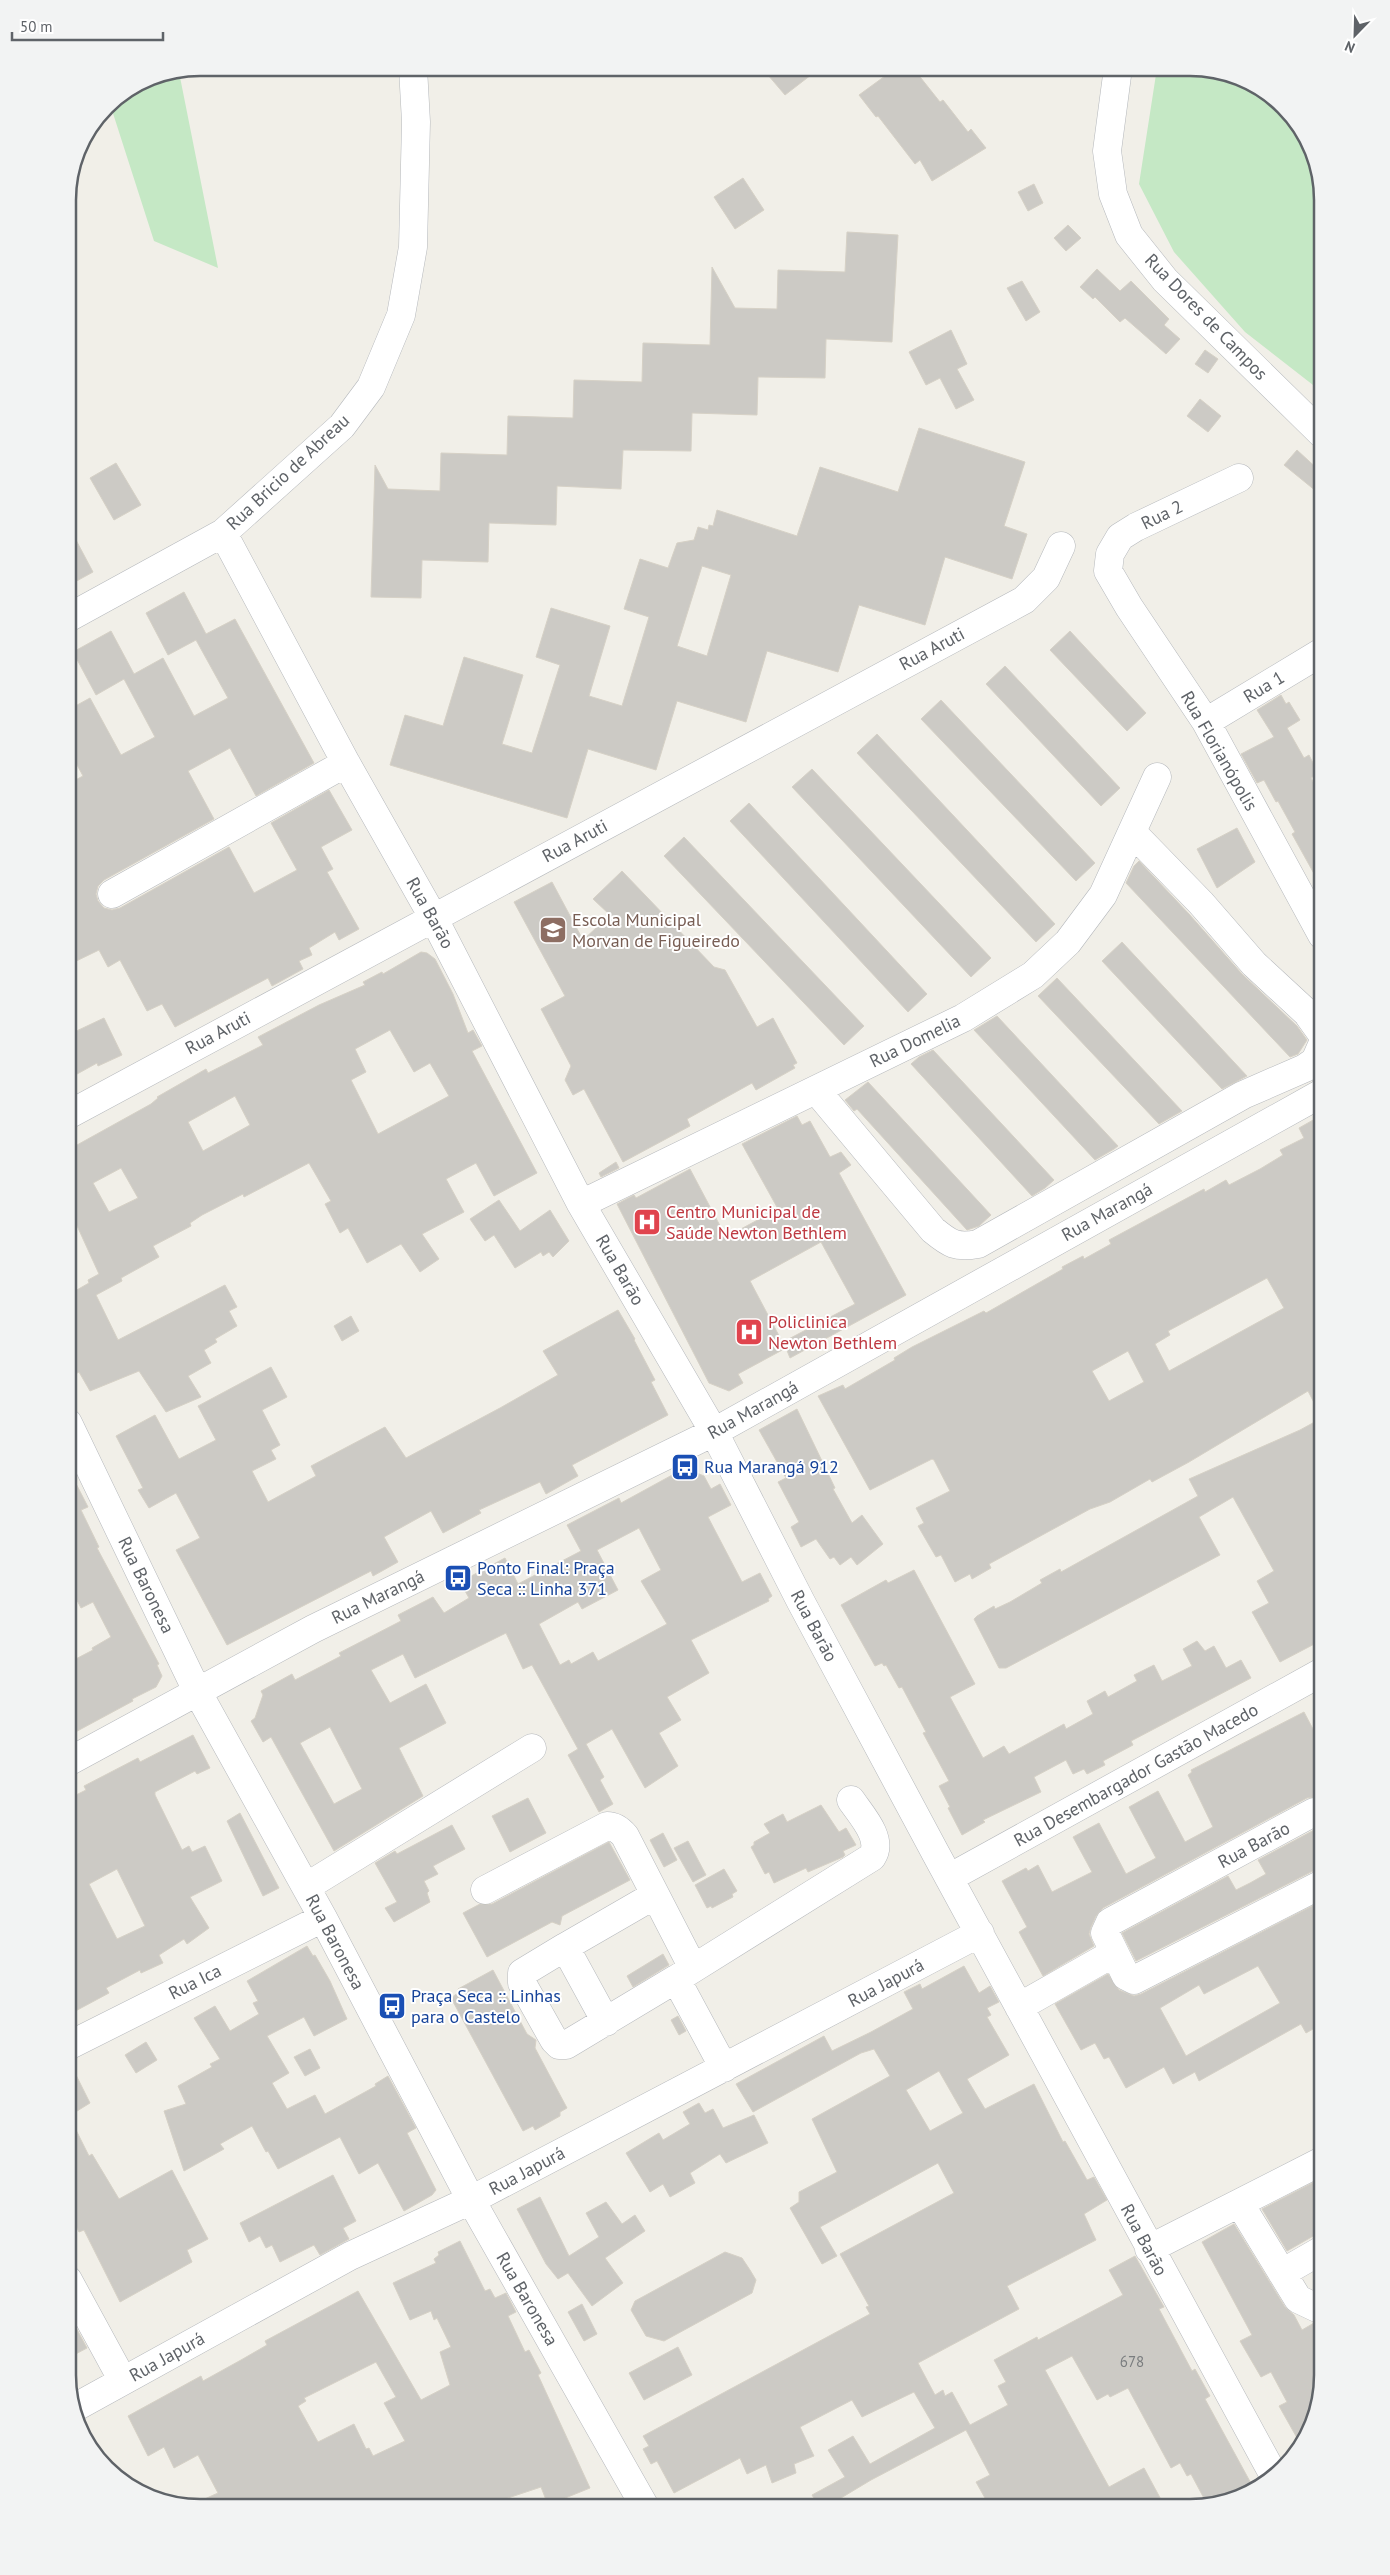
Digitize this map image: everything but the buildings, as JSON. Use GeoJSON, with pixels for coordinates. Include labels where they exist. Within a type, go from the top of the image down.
{"type":"FeatureCollection","features":[{"type":"Feature","properties":{"kind":"street","name":"Rua Bricio de Abreau"},"geometry":{"type":"LineString","coordinates":[[77,613],[223,533],[342,426],[371,386],[401,315],[413,247],[416,122],[413,76]]}},
{"type":"Feature","properties":{"kind":"street","name":"Rua Dores de Campos"},"geometry":{"type":"LineString","coordinates":[[1117,77],[1107,151],[1113,194],[1130,235],[1165,280],[1314,426]]}},
{"type":"Feature","properties":{"kind":"street","name":"Rua 2"},"geometry":{"type":"LineString","coordinates":[[1108,571],[1110,554],[1120,538],[1136,527],[1238,478]]}},
{"type":"Feature","properties":{"kind":"street","name":"Rua Barão"},"geometry":{"type":"LineString","coordinates":[[223,533],[346,764],[433,917],[582,1204],[714,1432],[801,1602],[949,1878],[1149,2249],[1270,2469]]}},
{"type":"Feature","properties":{"kind":"street","name":"Rua Aruti"},"geometry":{"type":"LineString","coordinates":[[77,1110],[1024,600],[1046,578],[1061,546]]}},
{"type":"Feature","properties":{"kind":"street","name":"Rua Florianópolis"},"geometry":{"type":"LineString","coordinates":[[1108,571],[1129,607],[1206,722],[1314,920]]}},
{"type":"Feature","properties":{"kind":"street","name":"Rua 1"},"geometry":{"type":"LineString","coordinates":[[1206,722],[1314,657]]}},
{"type":"Feature","properties":{"kind":"street"},"geometry":{"type":"LineString","coordinates":[[112,894],[346,764]]}},
{"type":"Feature","properties":{"kind":"street","name":"Rua Domelia"},"geometry":{"type":"LineString","coordinates":[[582,1204],[963,1018],[1033,975],[1068,942],[1103,895],[1157,777]]}},
{"type":"Feature","properties":{"kind":"street"},"geometry":{"type":"LineString","coordinates":[[1132,832],[1201,903],[1254,964],[1307,1013],[1314,1023]]}},
{"type":"Feature","properties":{"kind":"street"},"geometry":{"type":"LineString","coordinates":[[816,1090],[933,1230],[947,1242],[961,1247],[978,1244],[1243,1095],[1305,1068],[1314,1062]]}},
{"type":"Feature","properties":{"kind":"street","name":"Rua Marangá"},"geometry":{"type":"LineString","coordinates":[[76,1757],[312,1629],[714,1432],[1314,1097]]}},
{"type":"Feature","properties":{"kind":"street","name":"Rua Baronesa"},"geometry":{"type":"LineString","coordinates":[[76,1442],[197,1691],[323,1918],[471,2200],[640,2498]]}},
{"type":"Feature","properties":{"kind":"street","name":"Rua Desembargador Gastão Macedo"},"geometry":{"type":"LineString","coordinates":[[949,1878],[1314,1676]]}},
{"type":"Feature","properties":{"kind":"street"},"geometry":{"type":"LineString","coordinates":[[306,1888],[532,1748]]}},
{"type":"Feature","properties":{"kind":"street"},"geometry":{"type":"LineString","coordinates":[[655,1895],[522,1973],[522,1983],[554,2040],[559,2045],[566,2045],[606,2022],[872,1857],[876,1849],[876,1840],[851,1800]]}},
{"type":"Feature","properties":{"kind":"street","name":"Rua Barão"},"geometry":{"type":"LineString","coordinates":[[1314,1812],[1110,1922],[1105,1932],[1126,1976],[1134,1980],[1314,1888]]}},
{"type":"Feature","properties":{"kind":"street"},"geometry":{"type":"LineString","coordinates":[[485,1890],[607,1826],[621,1831],[655,1895],[724,2068]]}},
{"type":"Feature","properties":{"kind":"street","name":"Rua Ica"},"geometry":{"type":"LineString","coordinates":[[76,2042],[323,1918]]}},
{"type":"Feature","properties":{"kind":"street","name":"Rua Japurá"},"geometry":{"type":"LineString","coordinates":[[80,2405],[350,2256],[471,2200],[980,1933]]}},
{"type":"Feature","properties":{"kind":"street"},"geometry":{"type":"LineString","coordinates":[[565,1947],[606,2022]]}},
{"type":"Feature","properties":{"kind":"street"},"geometry":{"type":"LineString","coordinates":[[1019,2006],[1114,1953]]}},
{"type":"Feature","properties":{"kind":"street"},"geometry":{"type":"LineString","coordinates":[[1149,2249],[1314,2165]]}},
{"type":"Feature","properties":{"kind":"street"},"geometry":{"type":"LineString","coordinates":[[1240,2204],[1298,2299],[1314,2307]]}},
{"type":"Feature","properties":{"kind":"street"},"geometry":{"type":"LineString","coordinates":[[1282,2273],[1314,2255]]}},
{"type":"Feature","properties":{"kind":"street"},"geometry":{"type":"LineString","coordinates":[[76,2295],[123,2382]]}},
{"type":"Feature","properties":{"kind":"green space"},"geometry":{"type":"Polygon","coordinates":[[[1156,77],[1198,77],[1230,83],[1259,97],[1278,112],[1297,138],[1307,160],[1311,176],[1314,200],[1314,386],[1245,332],[1174,252],[1139,184],[1156,77]]]}},
{"type":"Feature","properties":{"kind":"green space"},"geometry":{"type":"Polygon","coordinates":[[[180,78],[218,268],[154,241],[112,112],[145,89],[168,80],[180,78]]]}},
{"type":"Feature","properties":{"kind":"place","name":"Escola Municipal Morvan de Figueiredo"},"geometry":{"type":"Point","coordinates":[553,930]}},
{"type":"Feature","properties":{"kind":"place","name":"Centro Municipal de Saúde Newton Bethlem"},"geometry":{"type":"Point","coordinates":[647,1222]}},
{"type":"Feature","properties":{"kind":"place","name":"Policlinica Newton Bethlem"},"geometry":{"type":"Point","coordinates":[749,1332]}},
{"type":"Feature","properties":{"kind":"place","name":"Rua Marangá 912"},"geometry":{"type":"Point","coordinates":[685,1467]}},
{"type":"Feature","properties":{"kind":"place","name":"Ponto Final: Praça Seca :: Linha 371"},"geometry":{"type":"Point","coordinates":[458,1578]}},
{"type":"Feature","properties":{"kind":"place","name":"Praça Seca :: Linhas para o Castelo"},"geometry":{"type":"Point","coordinates":[392,2006]}}]}
